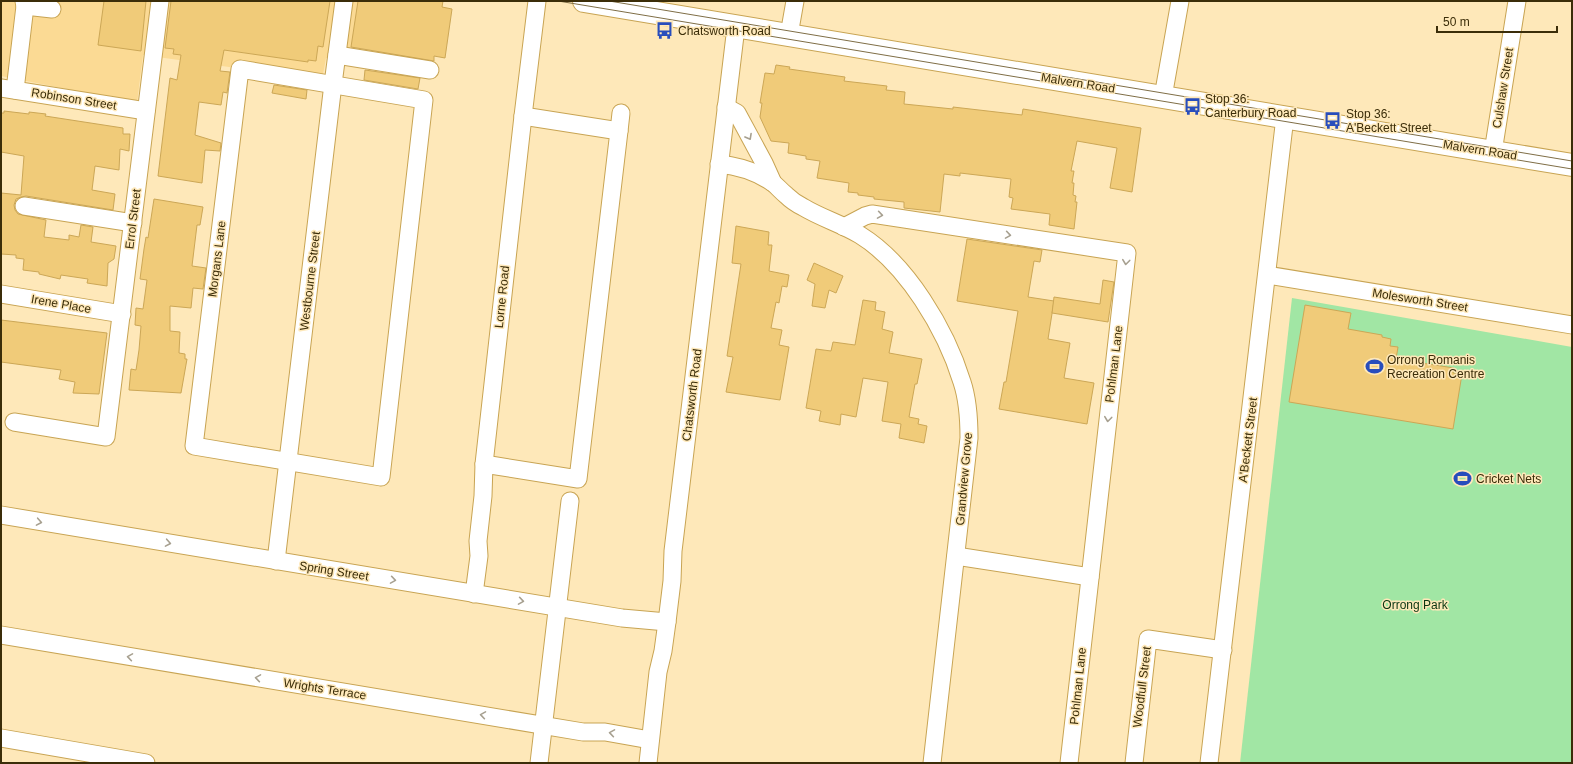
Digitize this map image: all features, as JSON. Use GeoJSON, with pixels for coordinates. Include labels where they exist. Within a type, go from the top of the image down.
{"type":"FeatureCollection","features":[{"type":"Feature","properties":{"kind":"main road","name":"Malvern Road"},"geometry":{"type":"LineString","coordinates":[[584,1],[656,7],[736,27],[1572,165]]}},
{"type":"Feature","properties":{"kind":"street","name":"Errol Street"},"geometry":{"type":"LineString","coordinates":[[14,422],[106,437],[160,1]]}},
{"type":"Feature","properties":{"kind":"street","name":"Westbourne Street"},"geometry":{"type":"LineString","coordinates":[[276,561],[344,1]]}},
{"type":"Feature","properties":{"kind":"street","name":"Lorne Road"},"geometry":{"type":"LineString","coordinates":[[474,594],[480,556],[478,541],[483,496],[484,464],[537,1]]}},
{"type":"Feature","properties":{"kind":"street"},"geometry":{"type":"LineString","coordinates":[[789,35],[795,1]]}},
{"type":"Feature","properties":{"kind":"street"},"geometry":{"type":"LineString","coordinates":[[1163,97],[1180,1]]}},
{"type":"Feature","properties":{"kind":"street","name":"Culshaw Street"},"geometry":{"type":"LineString","coordinates":[[1494,152],[1517,1]]}},
{"type":"Feature","properties":{"kind":"street"},"geometry":{"type":"LineString","coordinates":[[8,89],[24,3],[52,9]]}},
{"type":"Feature","properties":{"kind":"street","name":"Chatsworth Road"},"geometry":{"type":"LineString","coordinates":[[648,763],[658,672],[663,651],[672,581],[673,551],[736,27]]}},
{"type":"Feature","properties":{"kind":"street"},"geometry":{"type":"LineString","coordinates":[[337,55],[430,70]]}},
{"type":"Feature","properties":{"kind":"street","name":"Morgans Lane"},"geometry":{"type":"LineString","coordinates":[[288,462],[194,446],[194,439],[240,69],[333,84]]}},
{"type":"Feature","properties":{"kind":"street"},"geometry":{"type":"LineString","coordinates":[[288,462],[381,477],[424,100],[333,84]]}},
{"type":"Feature","properties":{"kind":"street","name":"Robinson Street"},"geometry":{"type":"LineString","coordinates":[[8,89],[146,111]]}},
{"type":"Feature","properties":{"kind":"street","name":"Grandview Grove"},"geometry":{"type":"LineString","coordinates":[[726,107],[737,113],[773,183]]}},
{"type":"Feature","properties":{"kind":"street"},"geometry":{"type":"LineString","coordinates":[[484,464],[578,479],[621,113]]}},
{"type":"Feature","properties":{"kind":"street"},"geometry":{"type":"LineString","coordinates":[[523,116],[619,131]]}},
{"type":"Feature","properties":{"kind":"street","name":"A'Beckett Street"},"geometry":{"type":"LineString","coordinates":[[1210,763],[1285,117]]}},
{"type":"Feature","properties":{"kind":"street","name":"Grandview Grove"},"geometry":{"type":"LineString","coordinates":[[719,164],[745,168],[773,183],[785,195],[804,208],[861,236],[878,249],[925,302],[941,330],[962,382],[968,408],[969,438],[932,763]]}},
{"type":"Feature","properties":{"kind":"street"},"geometry":{"type":"LineString","coordinates":[[24,206],[133,223]]}},
{"type":"Feature","properties":{"kind":"street","name":"Pohlman Lane"},"geometry":{"type":"LineString","coordinates":[[844,227],[872,214],[1127,253],[1069,763]]}},
{"type":"Feature","properties":{"kind":"street","name":"Molesworth Street"},"geometry":{"type":"LineString","coordinates":[[1267,275],[1572,325]]}},
{"type":"Feature","properties":{"kind":"street","name":"Irene Place"},"geometry":{"type":"LineString","coordinates":[[1,294],[122,314]]}},
{"type":"Feature","properties":{"kind":"street"},"geometry":{"type":"LineString","coordinates":[[539,763],[570,501]]}},
{"type":"Feature","properties":{"kind":"street","name":"Spring Street"},"geometry":{"type":"LineString","coordinates":[[1,515],[622,618],[667,622]]}},
{"type":"Feature","properties":{"kind":"street"},"geometry":{"type":"LineString","coordinates":[[956,556],[1090,577]]}},
{"type":"Feature","properties":{"kind":"street","name":"Wrights Terrace"},"geometry":{"type":"LineString","coordinates":[[1,635],[583,732],[605,732],[650,740]]}},
{"type":"Feature","properties":{"kind":"street","name":"Woodfull Street"},"geometry":{"type":"LineString","coordinates":[[1134,763],[1148,639],[1223,650]]}},
{"type":"Feature","properties":{"kind":"street"},"geometry":{"type":"LineString","coordinates":[[1,738],[146,763]]}},
{"type":"Feature","properties":{"kind":"shaded area"},"geometry":{"type":"Polygon","coordinates":[[[1,1],[423,1],[417,70],[326,58],[322,80],[143,55],[137,103],[1,76],[1,1]]]}},
{"type":"Feature","properties":{"kind":"green space","name":"Orrong Park"},"geometry":{"type":"Polygon","coordinates":[[[1292,298],[1572,347],[1572,763],[1240,763],[1292,298]]]}},
{"type":"Feature","properties":{"kind":"building"},"geometry":{"type":"Polygon","coordinates":[[[104,1],[146,1],[141,51],[98,45],[104,1]]]}},
{"type":"Feature","properties":{"kind":"building"},"geometry":{"type":"Polygon","coordinates":[[[171,1],[330,1],[323,47],[318,46],[316,61],[308,60],[308,62],[224,50],[220,71],[230,72],[227,93],[223,92],[221,105],[199,102],[195,135],[221,143],[220,151],[205,150],[202,183],[158,176],[170,78],[177,80],[181,55],[173,54],[174,49],[165,48],[171,1]]]}},
{"type":"Feature","properties":{"kind":"building"},"geometry":{"type":"Polygon","coordinates":[[[358,1],[443,1],[442,7],[452,9],[445,58],[434,56],[434,61],[351,47],[358,1]]]}},
{"type":"Feature","properties":{"kind":"building"},"geometry":{"type":"Polygon","coordinates":[[[776,65],[790,67],[789,69],[845,77],[844,81],[887,86],[886,90],[905,92],[904,104],[953,109],[953,107],[1022,115],[1023,109],[1141,128],[1132,192],[1110,188],[1117,148],[1077,141],[1071,171],[1074,171],[1072,183],[1074,183],[1073,195],[1076,196],[1075,202],[1077,202],[1074,229],[1049,225],[1050,214],[1011,209],[1013,198],[1009,197],[1011,179],[960,173],[960,176],[944,174],[940,212],[904,208],[904,202],[874,199],[874,197],[848,192],[849,183],[817,178],[820,161],[806,159],[806,156],[788,153],[789,143],[771,141],[760,117],[762,103],[760,103],[765,73],[774,74],[776,65]]]}},
{"type":"Feature","properties":{"kind":"building"},"geometry":{"type":"Polygon","coordinates":[[[365,70],[420,78],[418,89],[364,80],[365,70]]]}},
{"type":"Feature","properties":{"kind":"building"},"geometry":{"type":"Polygon","coordinates":[[[274,85],[307,90],[306,99],[272,93],[274,85]]]}},
{"type":"Feature","properties":{"kind":"building"},"geometry":{"type":"Polygon","coordinates":[[[4,111],[29,114],[29,112],[46,114],[45,116],[123,128],[123,134],[130,134],[129,151],[120,149],[119,170],[95,166],[92,190],[115,194],[113,210],[26,196],[16,199],[14,205],[18,214],[46,220],[44,237],[69,240],[69,235],[79,237],[81,225],[93,227],[91,242],[116,246],[114,259],[108,263],[107,286],[87,283],[88,279],[61,275],[60,279],[39,274],[39,272],[23,270],[24,259],[16,258],[16,255],[1,254],[1,193],[21,195],[24,156],[1,152],[1,113],[4,113],[4,111]]]}},
{"type":"Feature","properties":{"kind":"building"},"geometry":{"type":"Polygon","coordinates":[[[154,199],[203,207],[200,225],[197,225],[192,266],[206,268],[203,289],[193,288],[191,308],[170,306],[170,331],[180,332],[179,353],[185,354],[185,359],[187,359],[181,393],[129,390],[131,369],[136,370],[139,350],[141,326],[135,325],[136,308],[143,309],[147,280],[140,279],[146,237],[148,238],[154,199]]]}},
{"type":"Feature","properties":{"kind":"building"},"geometry":{"type":"Polygon","coordinates":[[[736,226],[769,232],[768,245],[772,245],[769,271],[789,275],[787,287],[782,286],[779,303],[776,302],[771,328],[782,330],[779,345],[789,347],[780,400],[726,392],[733,357],[727,356],[741,264],[732,263],[736,226]]]}},
{"type":"Feature","properties":{"kind":"building"},"geometry":{"type":"Polygon","coordinates":[[[967,239],[1042,250],[1040,262],[1034,261],[1028,297],[1054,301],[1048,339],[1070,343],[1064,378],[1094,383],[1087,424],[999,409],[1004,382],[1006,382],[1018,311],[957,301],[967,239]]]}},
{"type":"Feature","properties":{"kind":"building"},"geometry":{"type":"Polygon","coordinates":[[[814,263],[843,276],[836,293],[829,290],[825,308],[812,306],[815,284],[807,280],[814,263]]]}},
{"type":"Feature","properties":{"kind":"building"},"geometry":{"type":"Polygon","coordinates":[[[1103,280],[1114,282],[1108,322],[1052,313],[1054,297],[1100,304],[1103,280]]]}},
{"type":"Feature","properties":{"kind":"building"},"geometry":{"type":"Polygon","coordinates":[[[863,300],[876,302],[875,310],[885,312],[882,329],[893,332],[889,353],[922,359],[917,384],[915,384],[909,417],[919,419],[918,424],[927,426],[924,443],[899,438],[901,424],[882,421],[888,382],[863,378],[856,417],[841,414],[840,425],[819,421],[821,411],[806,408],[816,349],[831,351],[833,342],[855,345],[863,300]]]}},
{"type":"Feature","properties":{"kind":"building","name":"Orrong Romanis Recreation Centre"},"geometry":{"type":"Polygon","coordinates":[[[1305,305],[1351,313],[1348,329],[1382,335],[1382,337],[1391,339],[1390,346],[1398,347],[1396,359],[1454,368],[1453,373],[1462,374],[1453,429],[1289,402],[1305,305]]]}},
{"type":"Feature","properties":{"kind":"building"},"geometry":{"type":"Polygon","coordinates":[[[1,320],[107,333],[99,394],[73,393],[75,382],[59,379],[61,370],[1,362],[1,320]]]}},
{"type":"Feature","properties":{"kind":"tram line"},"geometry":{"type":"LineString","coordinates":[[558,1],[1572,169]]}},
{"type":"Feature","properties":{"kind":"tram line"},"geometry":{"type":"LineString","coordinates":[[609,1],[1572,161]]}},
{"type":"Feature","properties":{"kind":"place","name":"Chatsworth Road"},"geometry":{"type":"Point","coordinates":[665,31]}},
{"type":"Feature","properties":{"kind":"place","name":"Stop 36: Canterbury Road"},"geometry":{"type":"Point","coordinates":[1192,106]}},
{"type":"Feature","properties":{"kind":"place","name":"Stop 36: A'Beckett Street"},"geometry":{"type":"Point","coordinates":[1333,121]}},
{"type":"Feature","properties":{"kind":"place","name":"Orrong Romanis Recreation Centre"},"geometry":{"type":"Point","coordinates":[1374,367]}},
{"type":"Feature","properties":{"kind":"place","name":"Cricket Nets"},"geometry":{"type":"Point","coordinates":[1463,479]}}]}
